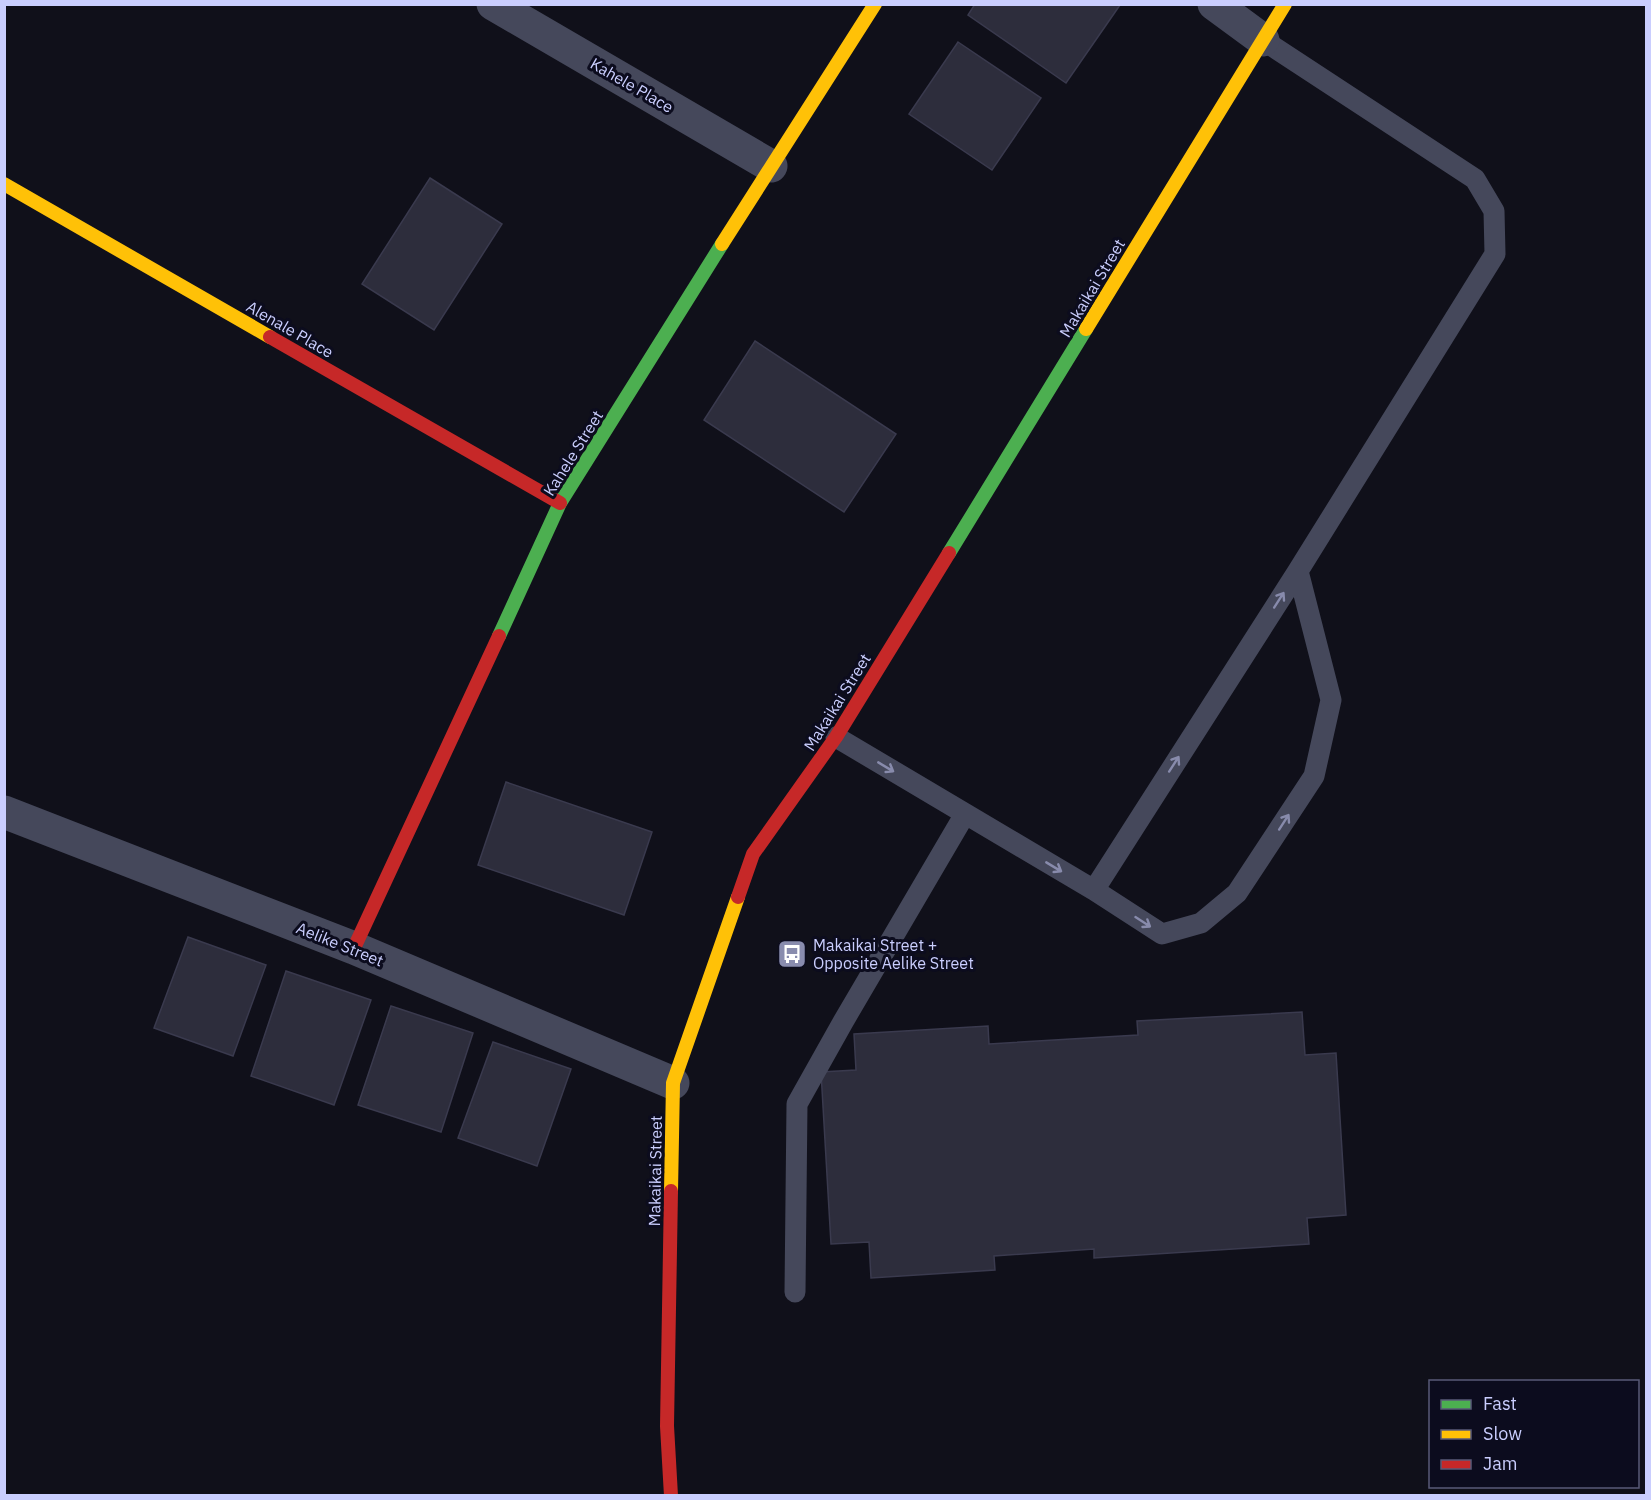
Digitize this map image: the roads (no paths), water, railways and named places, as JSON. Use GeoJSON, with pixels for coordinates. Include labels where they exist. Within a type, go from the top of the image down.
{"type":"FeatureCollection","features":[{"type":"Feature","properties":{"kind":"street","name":"Kahele Place"},"geometry":{"type":"LineString","coordinates":[[493,4],[771,166]]}},
{"type":"Feature","properties":{"kind":"street","name":"Kahele Street"},"geometry":{"type":"LineString","coordinates":[[354,948],[560,503],[875,4]]}},
{"type":"Feature","properties":{"kind":"street"},"geometry":{"type":"LineString","coordinates":[[1214,4],[1263,40]]}},
{"type":"Feature","properties":{"kind":"street","name":"Makaikai Street"},"geometry":{"type":"LineString","coordinates":[[671,1496],[667,1426],[673,1083],[753,854],[836,737],[1285,4]]}},
{"type":"Feature","properties":{"kind":"street","name":"Alenale Place"},"geometry":{"type":"LineString","coordinates":[[4,183],[560,503]]}},
{"type":"Feature","properties":{"kind":"street","name":"Aelike Street"},"geometry":{"type":"LineString","coordinates":[[4,812],[354,948],[673,1083]]}},
{"type":"Feature","properties":{"kind":"lane"},"geometry":{"type":"LineString","coordinates":[[1094,890],[1298,571],[1496,254],[1494,211],[1475,179],[1263,40]]}},
{"type":"Feature","properties":{"kind":"lane"},"geometry":{"type":"LineString","coordinates":[[836,737],[1094,890],[1162,934],[1201,923],[1237,893],[1314,776],[1331,700],[1298,571]]}},
{"type":"Feature","properties":{"kind":"lane"},"geometry":{"type":"LineString","coordinates":[[795,1292],[798,1104],[843,1022],[965,814]]}},
{"type":"Feature","properties":{"kind":"place","name":"Makaikai Street + Opposite Aelike Street"},"geometry":{"type":"Point","coordinates":[792,954]}}]}
